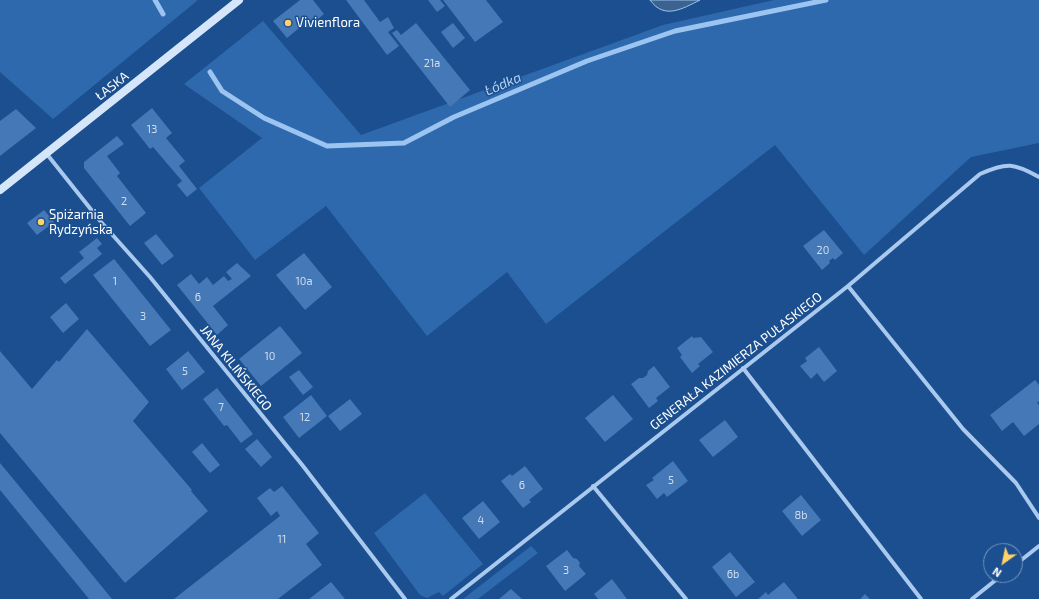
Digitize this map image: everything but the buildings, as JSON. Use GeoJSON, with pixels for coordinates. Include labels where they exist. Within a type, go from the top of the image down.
{"type":"FeatureCollection","features":[{"type":"Feature","properties":{"kind":"main road","name":"ŁASKA"},"geometry":{"type":"LineString","coordinates":[[0,190],[239,0]]}},
{"type":"Feature","properties":{"kind":"street","name":"JANA KILIŃSKIEGO"},"geometry":{"type":"LineString","coordinates":[[46,153],[101,222],[154,282],[303,466],[405,599]]}},
{"type":"Feature","properties":{"kind":"street","name":"GENERAŁA KAZIMIERZA PUŁASKIEGO"},"geometry":{"type":"LineString","coordinates":[[451,599],[848,286],[980,174],[997,166],[1019,166],[1039,177]]}},
{"type":"Feature","properties":{"kind":"street"},"geometry":{"type":"LineString","coordinates":[[848,286],[963,429],[1016,483],[1039,518]]}},
{"type":"Feature","properties":{"kind":"street"},"geometry":{"type":"LineString","coordinates":[[744,368],[922,599]]}},
{"type":"Feature","properties":{"kind":"street"},"geometry":{"type":"LineString","coordinates":[[593,486],[686,599]]}},
{"type":"Feature","properties":{"kind":"street"},"geometry":{"type":"LineString","coordinates":[[1023,559],[1039,546]]}},
{"type":"Feature","properties":{"kind":"street"},"geometry":{"type":"LineString","coordinates":[[972,599],[992,583]]}},
{"type":"Feature","properties":{"kind":"shaded area"},"geometry":{"type":"Polygon","coordinates":[[[0,0],[198,0],[53,119],[0,72],[0,0]]]}},
{"type":"Feature","properties":{"kind":"shaded area"},"geometry":{"type":"Polygon","coordinates":[[[650,0],[700,0],[687,7],[674,11],[667,11],[661,10],[650,0]]]}},
{"type":"Feature","properties":{"kind":"shaded area"},"geometry":{"type":"Polygon","coordinates":[[[774,0],[1039,0],[1039,143],[971,157],[864,255],[775,145],[546,324],[507,272],[427,336],[326,206],[255,260],[199,188],[262,138],[184,84],[263,21],[361,135],[663,25],[774,0]]]}},
{"type":"Feature","properties":{"kind":"shaded area"},"geometry":{"type":"Polygon","coordinates":[[[425,493],[483,564],[443,596],[439,592],[427,598],[420,595],[374,533],[425,493]]]}},
{"type":"Feature","properties":{"kind":"shaded area"},"geometry":{"type":"Polygon","coordinates":[[[531,546],[538,553],[478,599],[463,599],[531,546]]]}},
{"type":"Feature","properties":{"kind":"waterway","name":"Łódka"},"geometry":{"type":"LineString","coordinates":[[155,0],[163,14]]}},
{"type":"Feature","properties":{"kind":"waterway","name":"Łódka"},"geometry":{"type":"LineString","coordinates":[[210,72],[222,91],[264,118],[327,146],[404,143],[454,117],[587,61],[675,31],[826,0]]}},
{"type":"Feature","properties":{"kind":"place","name":"Vivienflora"},"geometry":{"type":"Point","coordinates":[288,23]}},
{"type":"Feature","properties":{"kind":"place","name":"Spiżarnia Rydzyńska"},"geometry":{"type":"Point","coordinates":[41,222]}}]}
